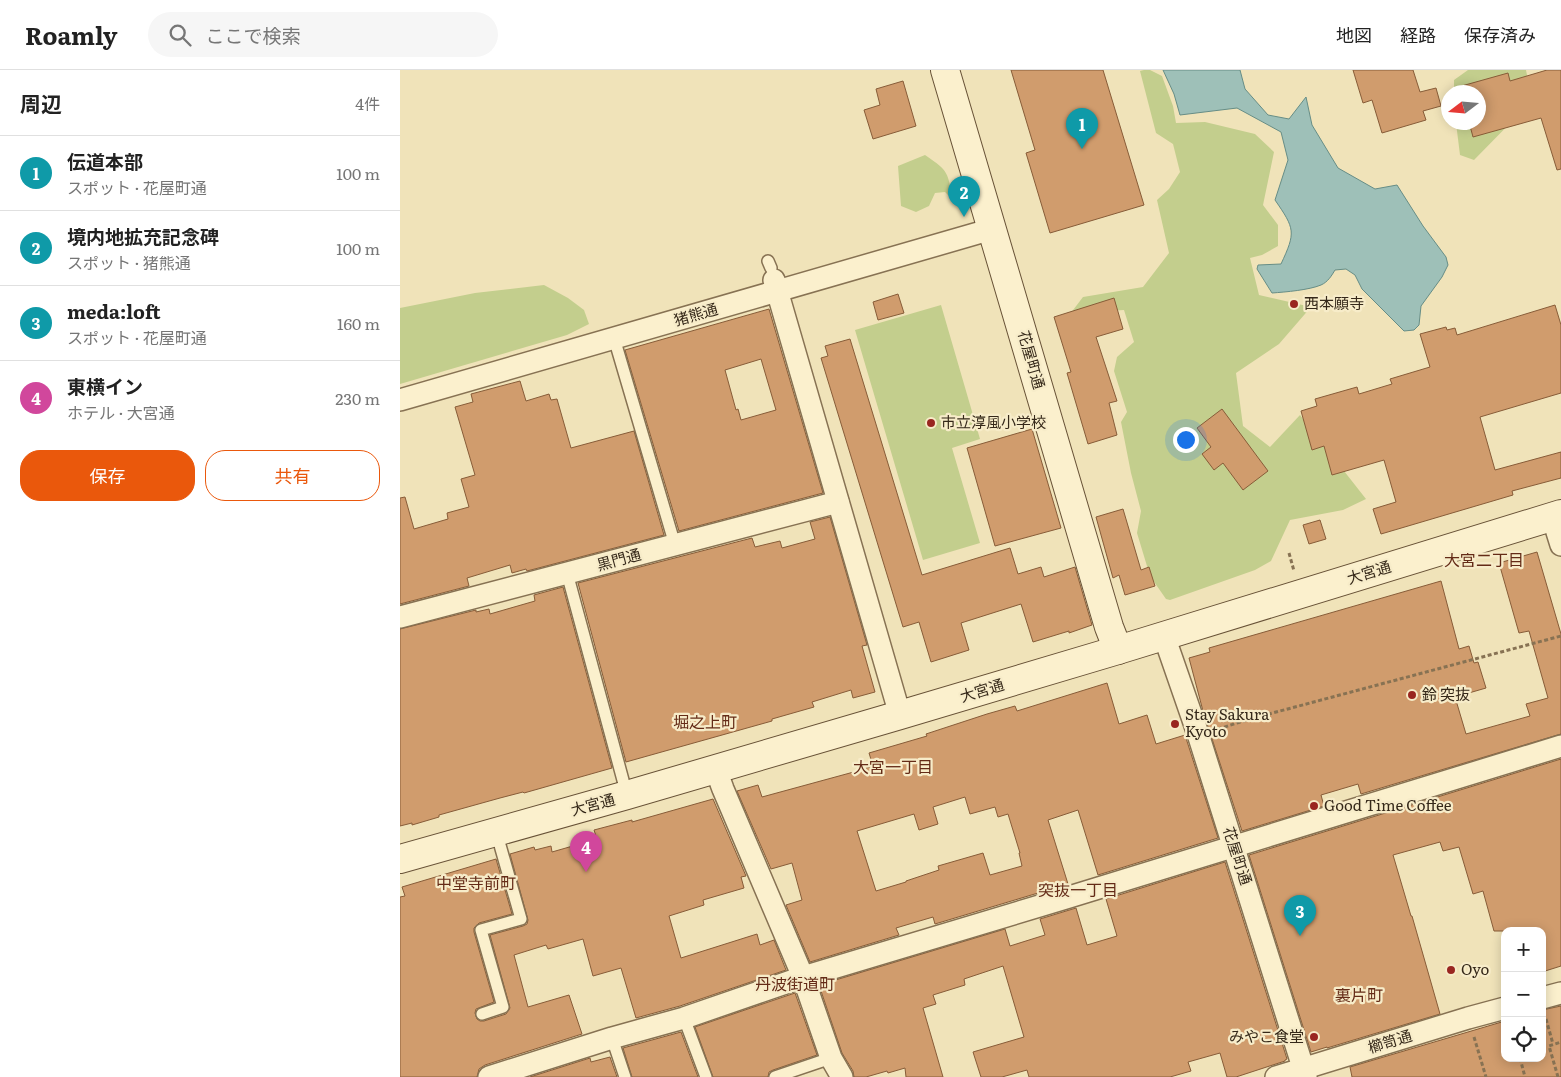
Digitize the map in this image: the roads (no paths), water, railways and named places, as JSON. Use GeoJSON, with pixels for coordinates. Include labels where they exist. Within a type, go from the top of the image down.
{"type":"FeatureCollection","features":[{"type":"Feature","properties":{"kind":"street","name":"花屋町通"},"geometry":{"type":"LineString","coordinates":[[945,70],[1106,617],[1118,650]]}},
{"type":"Feature","properties":{"kind":"street","name":"猪熊通"},"geometry":{"type":"LineString","coordinates":[[400,400],[614,338],[772,275],[992,229]]}},
{"type":"Feature","properties":{"kind":"street"},"geometry":{"type":"LineString","coordinates":[[772,275],[900,715]]}},
{"type":"Feature","properties":{"kind":"street","name":"黒門通"},"geometry":{"type":"LineString","coordinates":[[400,617],[838,502]]}},
{"type":"Feature","properties":{"kind":"street"},"geometry":{"type":"LineString","coordinates":[[1557,515],[1561,545]]}},
{"type":"Feature","properties":{"kind":"street","name":"大宮通"},"geometry":{"type":"LineString","coordinates":[[400,859],[716,770],[1118,650],[1557,515]]}},
{"type":"Feature","properties":{"kind":"street","name":"花屋町通"},"geometry":{"type":"LineString","coordinates":[[1164,636],[1198,734],[1305,1073]]}},
{"type":"Feature","properties":{"kind":"street"},"geometry":{"type":"LineString","coordinates":[[497,1076],[612,1038],[684,1018],[803,977],[1561,746]]}},
{"type":"Feature","properties":{"kind":"street"},"geometry":{"type":"LineString","coordinates":[[716,770],[803,977],[831,1058],[842,1077]]}},
{"type":"Feature","properties":{"kind":"street"},"geometry":{"type":"LineString","coordinates":[[1546,1005],[1561,993]]}},
{"type":"Feature","properties":{"kind":"street","name":"櫛笥通"},"geometry":{"type":"LineString","coordinates":[[1276,1077],[1305,1073],[1468,1018],[1501,1009]]}},
{"type":"Feature","properties":{"kind":"lane"},"geometry":{"type":"LineString","coordinates":[[614,338],[675,545]]}},
{"type":"Feature","properties":{"kind":"lane"},"geometry":{"type":"LineString","coordinates":[[567,573],[627,796]]}},
{"type":"Feature","properties":{"kind":"lane"},"geometry":{"type":"LineString","coordinates":[[482,1014],[504,1007],[481,930],[521,919],[496,831]]}},
{"type":"Feature","properties":{"kind":"lane"},"geometry":{"type":"LineString","coordinates":[[684,1018],[706,1077]]}},
{"type":"Feature","properties":{"kind":"lane"},"geometry":{"type":"LineString","coordinates":[[612,1038],[625,1077]]}},
{"type":"Feature","properties":{"kind":"lane"},"geometry":{"type":"LineString","coordinates":[[775,1077],[831,1058]]}},
{"type":"Feature","properties":{"kind":"water"},"geometry":{"type":"Polygon","coordinates":[[[1163,70],[1240,70],[1245,89],[1268,115],[1289,119],[1306,97],[1312,125],[1338,168],[1375,189],[1397,185],[1423,226],[1446,257],[1448,265],[1442,277],[1421,306],[1419,325],[1414,330],[1404,331],[1362,289],[1355,275],[1346,269],[1335,270],[1326,282],[1316,287],[1272,293],[1257,269],[1258,265],[1281,264],[1291,237],[1290,225],[1275,200],[1288,160],[1281,132],[1237,108],[1180,115],[1174,94],[1163,70]]]}},
{"type":"Feature","properties":{"kind":"place","name":"伝道本部"},"geometry":{"type":"Point","coordinates":[1082,149]}},
{"type":"Feature","properties":{"kind":"place","name":"境内地拡充記念碑"},"geometry":{"type":"Point","coordinates":[964,217]}},
{"type":"Feature","properties":{"kind":"place","name":"西本願寺"},"geometry":{"type":"Point","coordinates":[1294,304]}},
{"type":"Feature","properties":{"kind":"place","name":"市立淳風小学校"},"geometry":{"type":"Point","coordinates":[931,423]}},
{"type":"Feature","properties":{"kind":"place","name":"鈴 突抜"},"geometry":{"type":"Point","coordinates":[1412,695]}},
{"type":"Feature","properties":{"kind":"place","name":"Stay Sakura Kyoto"},"geometry":{"type":"Point","coordinates":[1175,724]}},
{"type":"Feature","properties":{"kind":"place","name":"Good Time Coffee"},"geometry":{"type":"Point","coordinates":[1314,806]}},
{"type":"Feature","properties":{"kind":"place","name":"東横イン"},"geometry":{"type":"Point","coordinates":[586,872]}},
{"type":"Feature","properties":{"kind":"place","name":"meda:loft"},"geometry":{"type":"Point","coordinates":[1300,936]}},
{"type":"Feature","properties":{"kind":"place","name":"Oyo"},"geometry":{"type":"Point","coordinates":[1451,970]}},
{"type":"Feature","properties":{"kind":"place","name":"みやこ食堂"},"geometry":{"type":"Point","coordinates":[1314,1037]}},
{"type":"Feature","properties":{"kind":"district","name":"大宮二丁目"},"geometry":{"type":"Point","coordinates":[1484,560]}},
{"type":"Feature","properties":{"kind":"district","name":"堀之上町"},"geometry":{"type":"Point","coordinates":[705,722]}},
{"type":"Feature","properties":{"kind":"district","name":"大宮一丁目"},"geometry":{"type":"Point","coordinates":[893,767]}},
{"type":"Feature","properties":{"kind":"district","name":"中堂寺前町"},"geometry":{"type":"Point","coordinates":[476,883]}},
{"type":"Feature","properties":{"kind":"district","name":"突抜一丁目"},"geometry":{"type":"Point","coordinates":[1078,890]}},
{"type":"Feature","properties":{"kind":"district","name":"丹波街道町"},"geometry":{"type":"Point","coordinates":[795,984]}},
{"type":"Feature","properties":{"kind":"district","name":"裏片町"},"geometry":{"type":"Point","coordinates":[1359,995]}}]}
